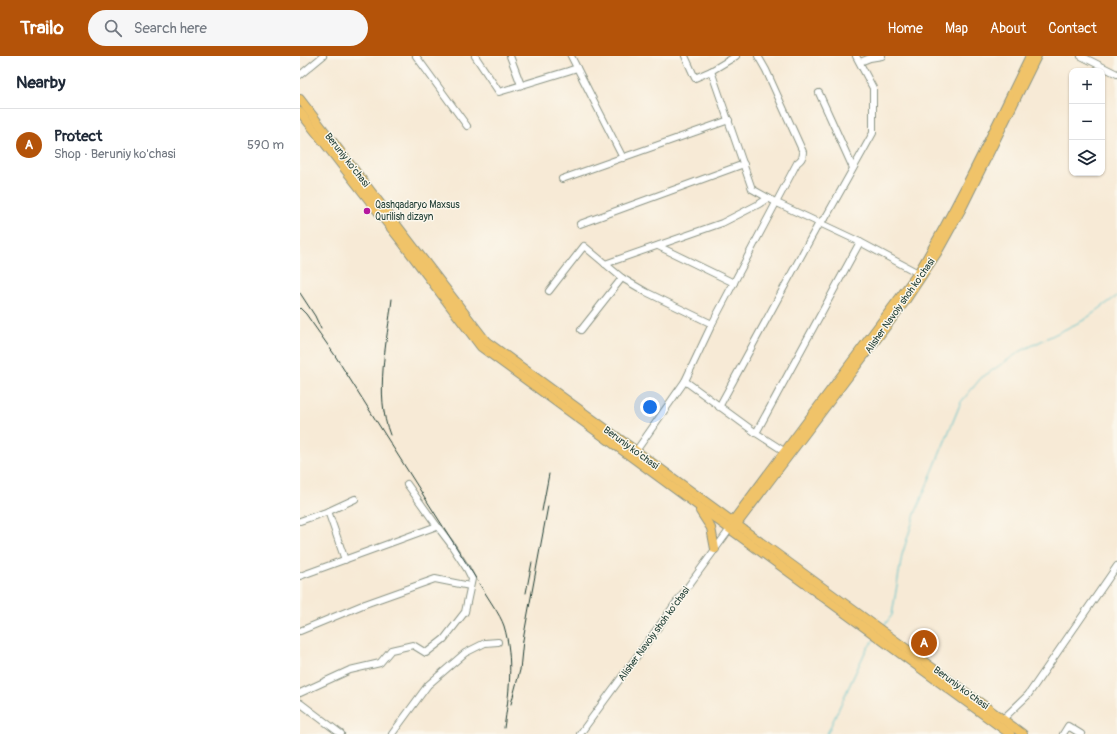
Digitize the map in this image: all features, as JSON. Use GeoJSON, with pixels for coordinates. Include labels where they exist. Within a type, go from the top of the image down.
{"type":"FeatureCollection","features":[{"type":"Feature","properties":{"kind":"main road","name":"Alisher Navoiy shoh ko'chasi"},"geometry":{"type":"LineString","coordinates":[[732,527],[784,451],[918,273],[942,234],[1030,56]]}},
{"type":"Feature","properties":{"kind":"main road","name":"Alisher Navoiy shoh ko'chasi"},"geometry":{"type":"LineString","coordinates":[[732,527],[904,303],[937,253],[962,208],[1037,56]]}},
{"type":"Feature","properties":{"kind":"main road","name":"Beruniy ko'chasi"},"geometry":{"type":"LineString","coordinates":[[300,99],[404,239],[481,347],[695,504],[732,527]]}},
{"type":"Feature","properties":{"kind":"main road","name":"Beruniy ko'chasi"},"geometry":{"type":"LineString","coordinates":[[300,112],[486,342],[636,451],[732,527],[890,641],[1023,734]]}},
{"type":"Feature","properties":{"kind":"main road"},"geometry":{"type":"LineString","coordinates":[[695,504],[711,528],[716,549]]}},
{"type":"Feature","properties":{"kind":"main road","name":"Beruniy ko'chasi"},"geometry":{"type":"LineString","coordinates":[[928,668],[1010,734]]}},
{"type":"Feature","properties":{"kind":"street"},"geometry":{"type":"LineString","coordinates":[[300,75],[322,56]]}},
{"type":"Feature","properties":{"kind":"street"},"geometry":{"type":"LineString","coordinates":[[416,56],[467,126]]}},
{"type":"Feature","properties":{"kind":"street"},"geometry":{"type":"LineString","coordinates":[[475,56],[499,92],[577,68]]}},
{"type":"Feature","properties":{"kind":"street"},"geometry":{"type":"LineString","coordinates":[[510,56],[521,85]]}},
{"type":"Feature","properties":{"kind":"street"},"geometry":{"type":"LineString","coordinates":[[571,56],[623,158]]}},
{"type":"Feature","properties":{"kind":"street"},"geometry":{"type":"LineString","coordinates":[[685,56],[695,78],[711,71],[736,56]]}},
{"type":"Feature","properties":{"kind":"street"},"geometry":{"type":"LineString","coordinates":[[636,451],[685,381],[712,324],[797,163],[802,159],[803,152],[766,70],[758,56]]}},
{"type":"Feature","properties":{"kind":"street"},"geometry":{"type":"LineString","coordinates":[[719,407],[819,223],[826,217],[872,133],[873,88],[856,56]]}},
{"type":"Feature","properties":{"kind":"street"},"geometry":{"type":"LineString","coordinates":[[860,62],[870,58],[882,56]]}},
{"type":"Feature","properties":{"kind":"street"},"geometry":{"type":"LineString","coordinates":[[1081,56],[1117,74]]}},
{"type":"Feature","properties":{"kind":"street"},"geometry":{"type":"LineString","coordinates":[[711,71],[752,189],[777,203],[860,242],[918,273]]}},
{"type":"Feature","properties":{"kind":"street"},"geometry":{"type":"LineString","coordinates":[[819,93],[853,168]]}},
{"type":"Feature","properties":{"kind":"street"},"geometry":{"type":"LineString","coordinates":[[562,179],[729,120]]}},
{"type":"Feature","properties":{"kind":"street"},"geometry":{"type":"LineString","coordinates":[[580,224],[744,164]]}},
{"type":"Feature","properties":{"kind":"street"},"geometry":{"type":"LineString","coordinates":[[605,264],[722,223],[768,198]]}},
{"type":"Feature","properties":{"kind":"street"},"geometry":{"type":"LineString","coordinates":[[756,433],[860,242]]}},
{"type":"Feature","properties":{"kind":"street"},"geometry":{"type":"LineString","coordinates":[[550,291],[584,246],[622,278],[646,292],[712,324]]}},
{"type":"Feature","properties":{"kind":"street"},"geometry":{"type":"LineString","coordinates":[[658,246],[734,283]]}},
{"type":"Feature","properties":{"kind":"street"},"geometry":{"type":"LineString","coordinates":[[581,330],[622,278]]}},
{"type":"Feature","properties":{"kind":"street"},"geometry":{"type":"LineString","coordinates":[[685,381],[719,407],[784,451]]}},
{"type":"Feature","properties":{"kind":"street"},"geometry":{"type":"LineString","coordinates":[[300,693],[350,670],[380,663],[391,650],[413,645],[426,653],[444,639],[465,612],[472,579],[450,543],[436,526],[407,484]]}},
{"type":"Feature","properties":{"kind":"street"},"geometry":{"type":"LineString","coordinates":[[300,520],[328,511],[355,499]]}},
{"type":"Feature","properties":{"kind":"street"},"geometry":{"type":"LineString","coordinates":[[328,511],[345,560]]}},
{"type":"Feature","properties":{"kind":"street"},"geometry":{"type":"LineString","coordinates":[[300,576],[436,526]]}},
{"type":"Feature","properties":{"kind":"street","name":"Alisher Navoiy shoh ko'chasi"},"geometry":{"type":"LineString","coordinates":[[580,734],[732,527]]}},
{"type":"Feature","properties":{"kind":"street"},"geometry":{"type":"LineString","coordinates":[[1003,719],[1028,694],[1117,566]]}},
{"type":"Feature","properties":{"kind":"street"},"geometry":{"type":"LineString","coordinates":[[300,631],[365,604],[435,579],[470,586]]}},
{"type":"Feature","properties":{"kind":"street"},"geometry":{"type":"LineString","coordinates":[[392,734],[428,685],[465,653],[485,643],[498,642]]}},
{"type":"Feature","properties":{"kind":"street"},"geometry":{"type":"LineString","coordinates":[[300,703],[340,734]]}},
{"type":"Feature","properties":{"kind":"street"},"geometry":{"type":"LineString","coordinates":[[1063,734],[1068,726],[1081,734]]}},
{"type":"Feature","properties":{"kind":"waterway"},"geometry":{"type":"LineString","coordinates":[[883,627],[892,615],[902,555],[915,514],[961,402],[981,378],[1021,351],[1084,320],[1117,296]]}},
{"type":"Feature","properties":{"kind":"waterway"},"geometry":{"type":"LineString","coordinates":[[827,734],[866,650],[874,640]]}},
{"type":"Feature","properties":{"kind":"railway"},"geometry":{"type":"LineString","coordinates":[[300,293],[315,316],[321,329]]}},
{"type":"Feature","properties":{"kind":"railway"},"geometry":{"type":"LineString","coordinates":[[390,435],[385,419],[382,385],[392,299]]}},
{"type":"Feature","properties":{"kind":"railway"},"geometry":{"type":"LineString","coordinates":[[300,308],[306,314],[334,354],[501,619],[507,639],[510,664],[508,703],[504,728]]}},
{"type":"Feature","properties":{"kind":"railway"},"geometry":{"type":"LineString","coordinates":[[542,511],[549,474]]}},
{"type":"Feature","properties":{"kind":"railway"},"geometry":{"type":"LineString","coordinates":[[511,704],[520,670],[523,640],[548,506]]}},
{"type":"Feature","properties":{"kind":"railway"},"geometry":{"type":"LineString","coordinates":[[526,593],[532,562]]}},
{"type":"Feature","properties":{"kind":"place","name":"Qashqadaryo Maxsus Qurilish dizayn"},"geometry":{"type":"Point","coordinates":[367,211]}},
{"type":"Feature","properties":{"kind":"place","name":"Protect"},"geometry":{"type":"Point","coordinates":[924,643]}}]}
